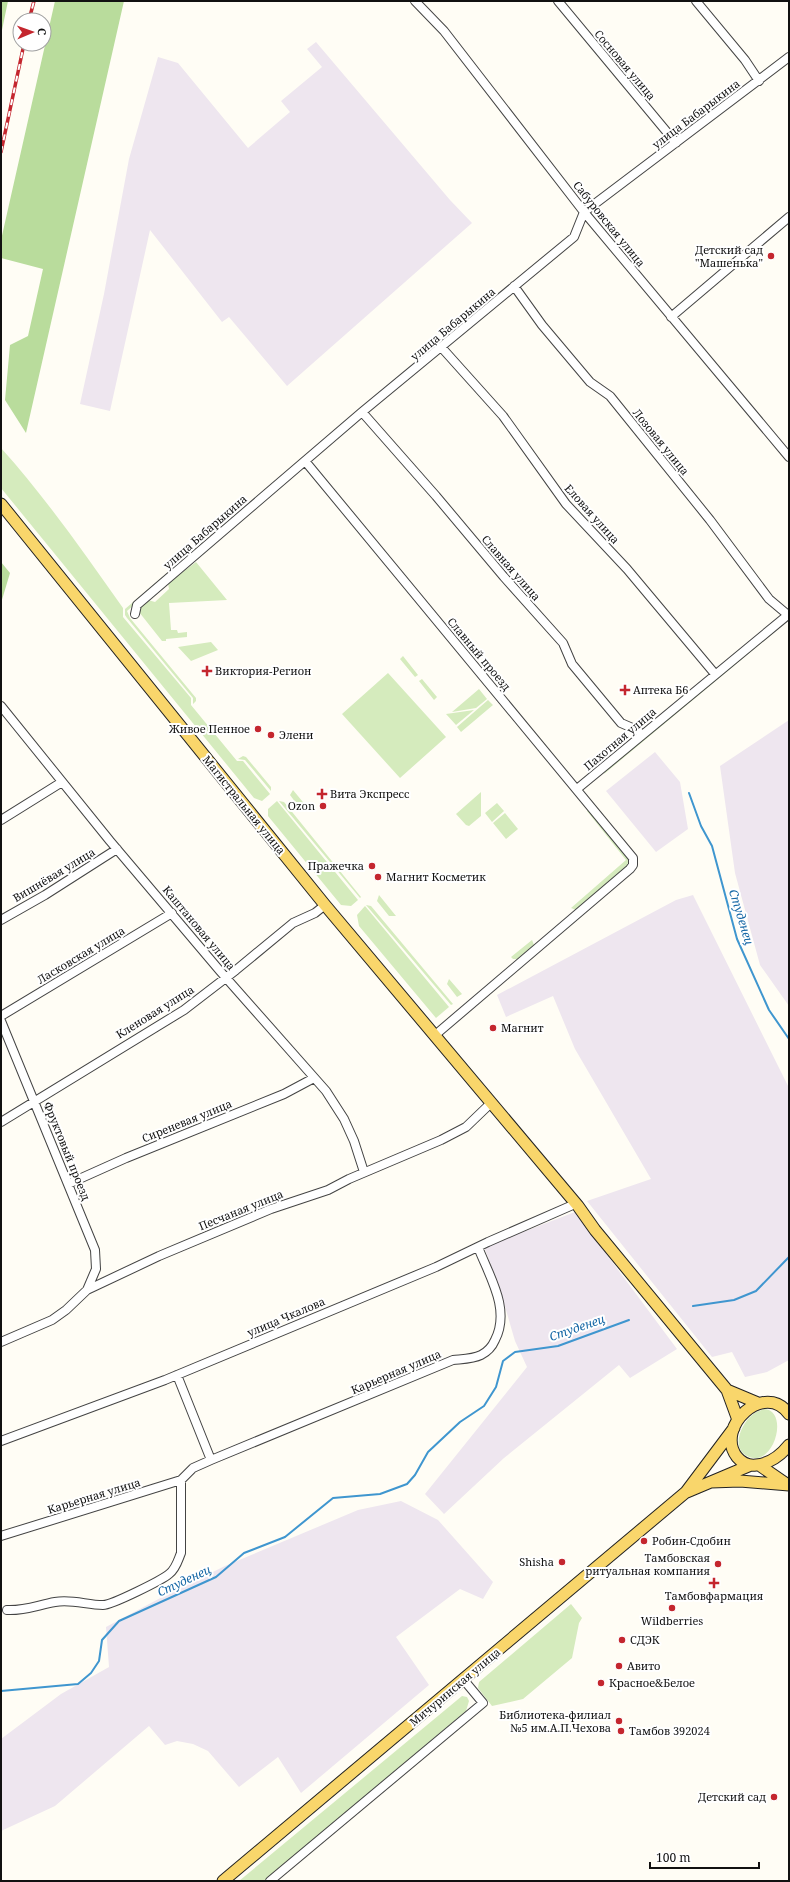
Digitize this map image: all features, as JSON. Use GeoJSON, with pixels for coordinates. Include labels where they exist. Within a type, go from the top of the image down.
{"type":"FeatureCollection","features":[{"type":"Feature","properties":{"kind":"main road","name":"Магистральная улица"},"geometry":{"type":"LineString","coordinates":[[1,504],[325,906],[575,1204],[727,1390]]}},
{"type":"Feature","properties":{"kind":"main road"},"geometry":{"type":"LineString","coordinates":[[727,1390],[758,1403],[789,1400]]}},
{"type":"Feature","properties":{"kind":"main road"},"geometry":{"type":"LineString","coordinates":[[727,1390],[736,1424],[732,1437],[734,1452],[740,1460],[755,1465],[789,1485]]}},
{"type":"Feature","properties":{"kind":"main road"},"geometry":{"type":"LineString","coordinates":[[772,1402],[786,1410],[789,1414]]}},
{"type":"Feature","properties":{"kind":"main road","name":"Мичуринская улица"},"geometry":{"type":"LineString","coordinates":[[223,1881],[686,1492],[746,1411],[758,1403]]}},
{"type":"Feature","properties":{"kind":"main road","name":"Мичуринская улица"},"geometry":{"type":"LineString","coordinates":[[686,1492],[776,1458],[789,1445]]}},
{"type":"Feature","properties":{"kind":"main road"},"geometry":{"type":"LineString","coordinates":[[711,1482],[740,1481],[789,1485]]}},
{"type":"Feature","properties":{"kind":"street","name":"Сабуровская улица"},"geometry":{"type":"LineString","coordinates":[[415,1],[444,31],[584,212],[789,457]]}},
{"type":"Feature","properties":{"kind":"street","name":"Сосновая улица"},"geometry":{"type":"LineString","coordinates":[[558,1],[676,143]]}},
{"type":"Feature","properties":{"kind":"street"},"geometry":{"type":"LineString","coordinates":[[696,1],[745,60],[759,80]]}},
{"type":"Feature","properties":{"kind":"street","name":"улица Бабарыкина"},"geometry":{"type":"LineString","coordinates":[[135,614],[137,605],[362,412],[442,348],[574,237],[584,212],[789,58]]}},
{"type":"Feature","properties":{"kind":"street"},"geometry":{"type":"LineString","coordinates":[[671,317],[789,217]]}},
{"type":"Feature","properties":{"kind":"street","name":"Лозовая улица"},"geometry":{"type":"LineString","coordinates":[[514,286],[542,325],[590,382],[610,396],[710,520],[769,598],[788,614]]}},
{"type":"Feature","properties":{"kind":"street","name":"Еловая улица"},"geometry":{"type":"LineString","coordinates":[[442,348],[503,416],[566,504],[627,569],[715,674]]}},
{"type":"Feature","properties":{"kind":"street","name":"Славная улица"},"geometry":{"type":"LineString","coordinates":[[362,412],[563,643],[572,664],[621,723],[637,730],[642,735]]}},
{"type":"Feature","properties":{"kind":"street","name":"Славный проезд"},"geometry":{"type":"LineString","coordinates":[[305,461],[577,789],[631,855],[634,862],[630,869],[434,1036]]}},
{"type":"Feature","properties":{"kind":"street","name":"Пахотная улица"},"geometry":{"type":"LineString","coordinates":[[577,789],[788,614]]}},
{"type":"Feature","properties":{"kind":"street","name":"Каштановая улица"},"geometry":{"type":"LineString","coordinates":[[1,706],[117,849],[335,1104],[354,1141],[364,1172]]}},
{"type":"Feature","properties":{"kind":"street"},"geometry":{"type":"LineString","coordinates":[[1,820],[62,782]]}},
{"type":"Feature","properties":{"kind":"street","name":"Вишнёвая улица"},"geometry":{"type":"LineString","coordinates":[[1,920],[45,895],[117,849]]}},
{"type":"Feature","properties":{"kind":"street","name":"Кленовая улица"},"geometry":{"type":"LineString","coordinates":[[1,1122],[184,1010],[226,978],[292,923],[315,913],[325,906]]}},
{"type":"Feature","properties":{"kind":"street","name":"Ласковская улица"},"geometry":{"type":"LineString","coordinates":[[1,1016],[172,913]]}},
{"type":"Feature","properties":{"kind":"street","name":"Фруктовый проезд"},"geometry":{"type":"LineString","coordinates":[[1,1021],[35,1101],[96,1255],[96,1271],[86,1290]]}},
{"type":"Feature","properties":{"kind":"street","name":"Сиреневая улица"},"geometry":{"type":"LineString","coordinates":[[68,1184],[132,1155],[284,1094],[314,1078]]}},
{"type":"Feature","properties":{"kind":"street","name":"Песчаная улица"},"geometry":{"type":"LineString","coordinates":[[1,1342],[52,1320],[66,1310],[86,1290],[211,1233],[271,1209],[328,1190],[364,1172],[441,1140],[466,1127],[491,1103]]}},
{"type":"Feature","properties":{"kind":"street","name":"улица Чкалова"},"geometry":{"type":"LineString","coordinates":[[1,1441],[178,1375],[436,1267],[575,1204]]}},
{"type":"Feature","properties":{"kind":"street","name":"Карьерная улица"},"geometry":{"type":"LineString","coordinates":[[1,1536],[182,1480],[194,1468],[211,1460],[453,1360],[474,1357],[488,1351],[496,1339],[500,1328],[500,1305],[498,1294],[478,1247]]}},
{"type":"Feature","properties":{"kind":"street"},"geometry":{"type":"LineString","coordinates":[[178,1375],[211,1460]]}},
{"type":"Feature","properties":{"kind":"street"},"geometry":{"type":"LineString","coordinates":[[7,1610],[18,1611],[70,1600],[105,1606],[145,1588],[170,1574],[177,1564],[181,1553],[182,1480]]}},
{"type":"Feature","properties":{"kind":"street"},"geometry":{"type":"LineString","coordinates":[[270,1881],[483,1703],[463,1679]]}},
{"type":"Feature","properties":{"kind":"shaded area"},"geometry":{"type":"Polygon","coordinates":[[[316,42],[450,200],[472,223],[287,386],[229,317],[222,322],[150,230],[110,411],[80,404],[104,294],[129,159],[158,57],[178,63],[248,148],[290,112],[281,101],[322,67],[307,49],[316,42]]]}},
{"type":"Feature","properties":{"kind":"shaded area"},"geometry":{"type":"Polygon","coordinates":[[[789,720],[789,1006],[760,965],[735,873],[720,766],[789,720]]]}},
{"type":"Feature","properties":{"kind":"shaded area"},"geometry":{"type":"Polygon","coordinates":[[[655,752],[680,782],[688,829],[656,852],[606,791],[655,752]]]}},
{"type":"Feature","properties":{"kind":"shaded area"},"geometry":{"type":"Polygon","coordinates":[[[693,895],[789,1088],[789,1360],[767,1372],[745,1377],[732,1352],[712,1357],[587,1201],[651,1179],[575,1049],[553,996],[506,1017],[497,995],[676,900],[693,895]]]}},
{"type":"Feature","properties":{"kind":"shaded area"},"geometry":{"type":"Polygon","coordinates":[[[575,1212],[677,1349],[630,1378],[619,1365],[504,1458],[444,1514],[425,1494],[527,1367],[515,1341],[499,1286],[484,1247],[575,1212]]]}},
{"type":"Feature","properties":{"kind":"shaded area"},"geometry":{"type":"Polygon","coordinates":[[[401,1501],[438,1520],[493,1582],[483,1599],[460,1589],[396,1637],[429,1685],[301,1793],[278,1757],[239,1787],[208,1751],[193,1744],[177,1741],[165,1745],[149,1726],[55,1806],[1,1831],[1,1739],[61,1694],[109,1667],[106,1627],[225,1566],[358,1510],[401,1501]]]}},
{"type":"Feature","properties":{"kind":"green space"},"geometry":{"type":"Polygon","coordinates":[[[1,1],[8,1],[1,35],[1,1]]]}},
{"type":"Feature","properties":{"kind":"green space"},"geometry":{"type":"Polygon","coordinates":[[[55,1],[124,1],[26,433],[5,400],[10,345],[28,336],[43,269],[1,258],[1,240],[43,52],[52,52],[52,14],[55,1]]]}},
{"type":"Feature","properties":{"kind":"green space"},"geometry":{"type":"Polygon","coordinates":[[[351,416],[352,417],[312,449],[351,416]]]}},
{"type":"Feature","properties":{"kind":"green space"},"geometry":{"type":"Polygon","coordinates":[[[1,448],[34,486],[64,526],[123,608],[123,617],[191,698],[191,705],[237,761],[243,761],[270,794],[262,801],[254,798],[1,488],[1,448]]]}},
{"type":"Feature","properties":{"kind":"green space"},"geometry":{"type":"Polygon","coordinates":[[[278,479],[127,611],[130,618],[196,698],[196,701],[193,704],[193,698],[127,618],[125,615],[125,609],[278,479]]]}},
{"type":"Feature","properties":{"kind":"green space"},"geometry":{"type":"Polygon","coordinates":[[[1,562],[10,573],[1,603],[1,562]]]}},
{"type":"Feature","properties":{"kind":"green space"},"geometry":{"type":"Polygon","coordinates":[[[196,562],[227,600],[169,603],[171,630],[177,630],[178,633],[187,632],[187,637],[166,639],[166,641],[162,641],[139,612],[141,606],[148,600],[155,602],[169,589],[168,583],[196,562]]]}},
{"type":"Feature","properties":{"kind":"green space"},"geometry":{"type":"Polygon","coordinates":[[[789,618],[789,620],[604,774],[606,770],[789,618]]]}},
{"type":"Feature","properties":{"kind":"green space"},"geometry":{"type":"Polygon","coordinates":[[[211,642],[218,650],[191,661],[178,647],[211,642]]]}},
{"type":"Feature","properties":{"kind":"green space"},"geometry":{"type":"Polygon","coordinates":[[[403,656],[418,675],[415,677],[400,659],[403,656]]]}},
{"type":"Feature","properties":{"kind":"green space"},"geometry":{"type":"Polygon","coordinates":[[[388,673],[446,737],[400,778],[342,714],[388,673]]]}},
{"type":"Feature","properties":{"kind":"green space"},"geometry":{"type":"Polygon","coordinates":[[[422,679],[437,697],[434,700],[419,681],[422,679]]]}},
{"type":"Feature","properties":{"kind":"green space"},"geometry":{"type":"Polygon","coordinates":[[[479,689],[487,699],[476,708],[452,712],[479,689]]]}},
{"type":"Feature","properties":{"kind":"green space"},"geometry":{"type":"Polygon","coordinates":[[[488,700],[493,705],[461,732],[457,727],[488,700]]]}},
{"type":"Feature","properties":{"kind":"green space"},"geometry":{"type":"Polygon","coordinates":[[[474,710],[456,725],[446,714],[474,710]]]}},
{"type":"Feature","properties":{"kind":"green space"},"geometry":{"type":"Polygon","coordinates":[[[243,756],[246,757],[271,787],[271,791],[245,760],[238,759],[243,756]]]}},
{"type":"Feature","properties":{"kind":"green space"},"geometry":{"type":"Polygon","coordinates":[[[293,790],[307,807],[302,811],[290,795],[293,790]]]}},
{"type":"Feature","properties":{"kind":"green space"},"geometry":{"type":"Polygon","coordinates":[[[481,792],[481,816],[469,826],[466,825],[456,814],[481,792]]]}},
{"type":"Feature","properties":{"kind":"green space"},"geometry":{"type":"Polygon","coordinates":[[[277,801],[358,900],[351,906],[341,905],[268,816],[268,809],[277,801]]]}},
{"type":"Feature","properties":{"kind":"green space"},"geometry":{"type":"Polygon","coordinates":[[[279,801],[284,802],[361,897],[360,898],[279,801]]]}},
{"type":"Feature","properties":{"kind":"green space"},"geometry":{"type":"Polygon","coordinates":[[[497,803],[504,811],[492,822],[485,813],[497,803]]]}},
{"type":"Feature","properties":{"kind":"green space"},"geometry":{"type":"Polygon","coordinates":[[[587,811],[589,811],[629,858],[630,864],[576,910],[571,908],[626,860],[587,811]]]}},
{"type":"Feature","properties":{"kind":"green space"},"geometry":{"type":"Polygon","coordinates":[[[505,813],[518,829],[506,839],[493,823],[505,813]]]}},
{"type":"Feature","properties":{"kind":"green space"},"geometry":{"type":"Polygon","coordinates":[[[379,895],[396,916],[389,916],[377,901],[379,895]]]}},
{"type":"Feature","properties":{"kind":"green space"},"geometry":{"type":"Polygon","coordinates":[[[366,905],[371,906],[453,1004],[451,1005],[366,905]]]}},
{"type":"Feature","properties":{"kind":"green space"},"geometry":{"type":"Polygon","coordinates":[[[365,906],[449,1007],[436,1018],[359,926],[357,915],[365,906]]]}},
{"type":"Feature","properties":{"kind":"green space"},"geometry":{"type":"Polygon","coordinates":[[[532,940],[534,945],[517,959],[513,959],[511,957],[532,940]]]}},
{"type":"Feature","properties":{"kind":"green space"},"geometry":{"type":"Polygon","coordinates":[[[449,979],[462,994],[457,997],[447,984],[449,979]]]}},
{"type":"Feature","properties":{"kind":"green space"},"geometry":{"type":"Polygon","coordinates":[[[764,1409],[772,1412],[776,1419],[777,1428],[775,1438],[771,1448],[765,1455],[757,1458],[747,1456],[739,1448],[739,1436],[747,1420],[764,1409]]]}},
{"type":"Feature","properties":{"kind":"green space"},"geometry":{"type":"Polygon","coordinates":[[[571,1604],[582,1618],[579,1623],[572,1658],[523,1699],[492,1706],[478,1688],[479,1682],[571,1604]]]}},
{"type":"Feature","properties":{"kind":"green space"},"geometry":{"type":"Polygon","coordinates":[[[462,1696],[467,1697],[469,1701],[466,1711],[264,1881],[239,1881],[462,1696]]]}},
{"type":"Feature","properties":{"kind":"waterway","name":"Студенец"},"geometry":{"type":"LineString","coordinates":[[689,793],[701,826],[712,846],[737,939],[769,1010],[789,1039]]}},
{"type":"Feature","properties":{"kind":"waterway","name":"Студенец"},"geometry":{"type":"LineString","coordinates":[[693,1306],[734,1300],[756,1291],[789,1257]]}},
{"type":"Feature","properties":{"kind":"waterway","name":"Студенец"},"geometry":{"type":"LineString","coordinates":[[1,1691],[78,1684],[91,1673],[99,1661],[102,1640],[119,1621],[216,1577],[244,1553],[285,1537],[333,1498],[380,1494],[407,1484],[415,1475],[428,1452],[460,1422],[484,1406],[496,1387],[503,1361],[515,1352],[558,1346],[629,1320]]}},
{"type":"Feature","properties":{"kind":"railway"},"geometry":{"type":"LineString","coordinates":[[31,12],[34,1]]}},
{"type":"Feature","properties":{"kind":"railway"},"geometry":{"type":"LineString","coordinates":[[1,152],[22,52]]}},
{"type":"Feature","properties":{"kind":"place","name":"Детский сад \"Машенька\""},"geometry":{"type":"Point","coordinates":[771,256]}},
{"type":"Feature","properties":{"kind":"place","name":"Виктория-Регион"},"geometry":{"type":"Point","coordinates":[207,671]}},
{"type":"Feature","properties":{"kind":"place","name":"Аптека Б6"},"geometry":{"type":"Point","coordinates":[625,690]}},
{"type":"Feature","properties":{"kind":"place","name":"Живое Пенное"},"geometry":{"type":"Point","coordinates":[258,729]}},
{"type":"Feature","properties":{"kind":"place","name":"Элени"},"geometry":{"type":"Point","coordinates":[271,735]}},
{"type":"Feature","properties":{"kind":"place","name":"Вита Экспресс"},"geometry":{"type":"Point","coordinates":[322,794]}},
{"type":"Feature","properties":{"kind":"place","name":"Ozon"},"geometry":{"type":"Point","coordinates":[323,806]}},
{"type":"Feature","properties":{"kind":"place","name":"Пражечка"},"geometry":{"type":"Point","coordinates":[372,866]}},
{"type":"Feature","properties":{"kind":"place","name":"Магнит Косметик"},"geometry":{"type":"Point","coordinates":[378,877]}},
{"type":"Feature","properties":{"kind":"place","name":"Магнит"},"geometry":{"type":"Point","coordinates":[493,1028]}},
{"type":"Feature","properties":{"kind":"place","name":"Робин-Сдобин"},"geometry":{"type":"Point","coordinates":[644,1541]}},
{"type":"Feature","properties":{"kind":"place","name":"Shisha"},"geometry":{"type":"Point","coordinates":[562,1562]}},
{"type":"Feature","properties":{"kind":"place","name":"Тамбовская ритуальная компания"},"geometry":{"type":"Point","coordinates":[718,1564]}},
{"type":"Feature","properties":{"kind":"place","name":"Тамбовфармация"},"geometry":{"type":"Point","coordinates":[714,1583]}},
{"type":"Feature","properties":{"kind":"place","name":"Wildberries"},"geometry":{"type":"Point","coordinates":[672,1608]}},
{"type":"Feature","properties":{"kind":"place","name":"СДЭК"},"geometry":{"type":"Point","coordinates":[622,1640]}},
{"type":"Feature","properties":{"kind":"place","name":"Авито"},"geometry":{"type":"Point","coordinates":[619,1666]}},
{"type":"Feature","properties":{"kind":"place","name":"Красное&Белое"},"geometry":{"type":"Point","coordinates":[601,1683]}},
{"type":"Feature","properties":{"kind":"place","name":"Библиотека-филиал №5 им.А.П.Чехова"},"geometry":{"type":"Point","coordinates":[619,1721]}},
{"type":"Feature","properties":{"kind":"place","name":"Тамбов 392024"},"geometry":{"type":"Point","coordinates":[621,1731]}},
{"type":"Feature","properties":{"kind":"place","name":"Детский сад"},"geometry":{"type":"Point","coordinates":[774,1797]}}]}
